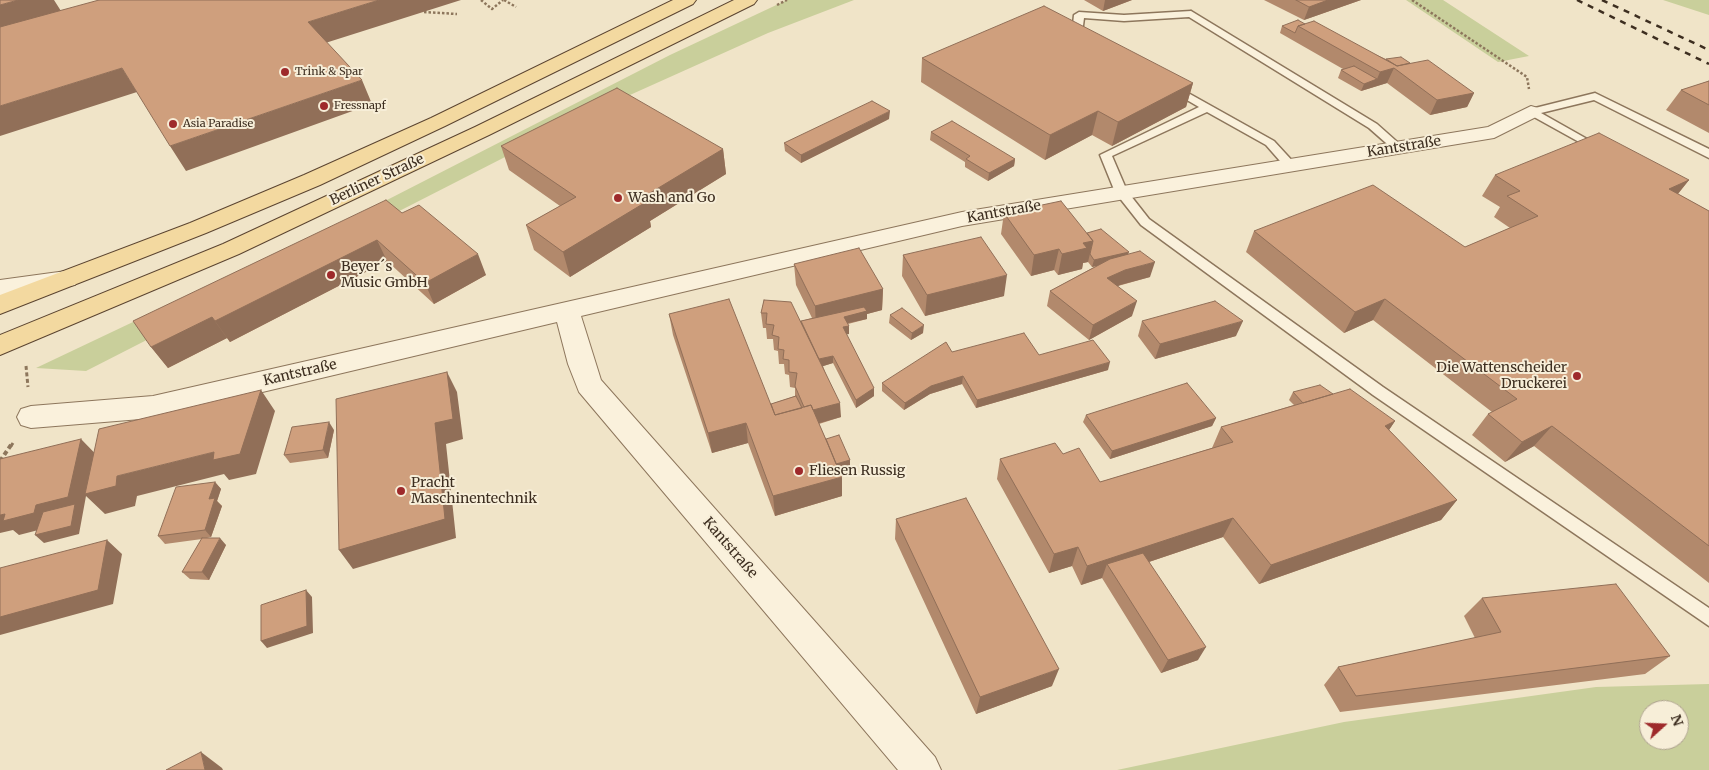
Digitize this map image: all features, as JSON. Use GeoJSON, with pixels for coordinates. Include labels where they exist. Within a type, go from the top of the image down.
{"type":"FeatureCollection","features":[{"type":"Feature","properties":{"kind":"main road","name":"Berliner Straße"},"geometry":{"type":"LineString","coordinates":[[0,305],[198,228],[312,180],[438,122],[687,0]]}},
{"type":"Feature","properties":{"kind":"main road","name":"Berliner Straße"},"geometry":{"type":"LineString","coordinates":[[0,346],[231,249],[482,131],[748,0]]}},
{"type":"Feature","properties":{"kind":"street","name":"Kantstraße"},"geometry":{"type":"LineString","coordinates":[[30,417],[153,407],[962,219],[1494,132],[1531,112]]}},
{"type":"Feature","properties":{"kind":"street"},"geometry":{"type":"LineString","coordinates":[[0,288],[67,279]]}},
{"type":"Feature","properties":{"kind":"street","name":"Kantstraße"},"geometry":{"type":"LineString","coordinates":[[566,310],[580,364],[589,385],[922,770]]}},
{"type":"Feature","properties":{"kind":"lane"},"geometry":{"type":"LineString","coordinates":[[1095,44],[1077,34],[1079,15],[1116,18],[1191,14],[1373,126],[1398,148]]}},
{"type":"Feature","properties":{"kind":"lane"},"geometry":{"type":"LineString","coordinates":[[1164,83],[1270,144],[1291,166]]}},
{"type":"Feature","properties":{"kind":"lane"},"geometry":{"type":"LineString","coordinates":[[1531,112],[1595,96],[1709,154]]}},
{"type":"Feature","properties":{"kind":"lane"},"geometry":{"type":"LineString","coordinates":[[1208,107],[1106,155],[1120,192],[1145,222],[1378,391],[1709,618]]}},
{"type":"Feature","properties":{"kind":"lane"},"geometry":{"type":"LineString","coordinates":[[1531,112],[1608,156]]}},
{"type":"Feature","properties":{"kind":"path"},"geometry":{"type":"LineString","coordinates":[[481,0],[492,9],[504,0],[516,7]]}},
{"type":"Feature","properties":{"kind":"path"},"geometry":{"type":"LineString","coordinates":[[1412,0],[1527,77],[1531,112]]}},
{"type":"Feature","properties":{"kind":"path"},"geometry":{"type":"LineString","coordinates":[[424,12],[456,14]]}},
{"type":"Feature","properties":{"kind":"green space"},"geometry":{"type":"Polygon","coordinates":[[[787,0],[854,0],[768,33],[601,108],[86,371],[36,368],[346,221],[670,55],[787,0]]]}},
{"type":"Feature","properties":{"kind":"green space"},"geometry":{"type":"Polygon","coordinates":[[[1406,0],[1443,0],[1529,56],[1498,62],[1406,0]]]}},
{"type":"Feature","properties":{"kind":"green space"},"geometry":{"type":"Polygon","coordinates":[[[1663,0],[1709,0],[1709,15],[1663,0]]]}},
{"type":"Feature","properties":{"kind":"green space"},"geometry":{"type":"Polygon","coordinates":[[[1709,684],[1709,770],[1117,770],[1344,722],[1596,687],[1709,684]]]}},
{"type":"Feature","properties":{"kind":"building"},"geometry":{"type":"Polygon","coordinates":[[[0,0],[18,0],[0,5],[0,0]]]}},
{"type":"Feature","properties":{"kind":"building"},"geometry":{"type":"Polygon","coordinates":[[[99,0],[379,0],[308,22],[362,80],[170,146],[122,68],[0,106],[0,27],[99,0]]]}},
{"type":"Feature","properties":{"kind":"building"},"geometry":{"type":"Polygon","coordinates":[[[1296,0],[1328,0],[1309,7],[1296,0]]]}},
{"type":"Feature","properties":{"kind":"building"},"geometry":{"type":"Polygon","coordinates":[[[1044,6],[1193,83],[1118,122],[1098,111],[1050,135],[922,58],[1044,6]]]}},
{"type":"Feature","properties":{"kind":"building"},"geometry":{"type":"Polygon","coordinates":[[[1298,20],[1305,24],[1298,26],[1295,33],[1282,26],[1298,20]]]}},
{"type":"Feature","properties":{"kind":"building"},"geometry":{"type":"Polygon","coordinates":[[[1314,21],[1397,66],[1428,60],[1474,93],[1437,100],[1394,68],[1380,72],[1298,26],[1314,21]]]}},
{"type":"Feature","properties":{"kind":"building"},"geometry":{"type":"Polygon","coordinates":[[[1401,57],[1410,63],[1397,66],[1386,59],[1401,57]]]}},
{"type":"Feature","properties":{"kind":"building"},"geometry":{"type":"Polygon","coordinates":[[[1354,66],[1377,79],[1364,84],[1341,70],[1354,66]]]}},
{"type":"Feature","properties":{"kind":"building"},"geometry":{"type":"Polygon","coordinates":[[[1709,81],[1709,105],[1681,90],[1709,81]]]}},
{"type":"Feature","properties":{"kind":"building","name":"Wash and Go"},"geometry":{"type":"Polygon","coordinates":[[[617,88],[723,149],[640,199],[646,202],[563,252],[526,225],[576,197],[501,146],[617,88]]]}},
{"type":"Feature","properties":{"kind":"building"},"geometry":{"type":"Polygon","coordinates":[[[872,101],[890,111],[801,155],[784,143],[872,101]]]}},
{"type":"Feature","properties":{"kind":"building"},"geometry":{"type":"Polygon","coordinates":[[[952,121],[1015,159],[989,173],[966,159],[970,156],[931,132],[952,121]]]}},
{"type":"Feature","properties":{"kind":"building","name":"Die Wattenscheider Druckerei"},"geometry":{"type":"Polygon","coordinates":[[[1599,133],[1689,180],[1669,189],[1709,211],[1709,546],[1552,426],[1522,442],[1488,414],[1517,399],[1385,299],[1355,312],[1254,231],[1373,185],[1465,247],[1538,216],[1507,196],[1520,191],[1495,175],[1599,133]]]}},
{"type":"Feature","properties":{"kind":"building"},"geometry":{"type":"Polygon","coordinates":[[[386,200],[402,213],[419,205],[478,254],[425,283],[377,240],[215,321],[212,317],[151,347],[133,321],[386,200]]]}},
{"type":"Feature","properties":{"kind":"building"},"geometry":{"type":"Polygon","coordinates":[[[1061,201],[1093,241],[1083,243],[1087,248],[1062,254],[1059,249],[1034,255],[1004,213],[1061,201]]]}},
{"type":"Feature","properties":{"kind":"building"},"geometry":{"type":"Polygon","coordinates":[[[1101,229],[1129,252],[1094,260],[1090,254],[1093,241],[1087,233],[1101,229]]]}},
{"type":"Feature","properties":{"kind":"building"},"geometry":{"type":"Polygon","coordinates":[[[981,237],[1007,275],[927,295],[903,255],[981,237]]]}},
{"type":"Feature","properties":{"kind":"building"},"geometry":{"type":"Polygon","coordinates":[[[859,248],[883,289],[815,306],[794,264],[859,248]]]}},
{"type":"Feature","properties":{"kind":"building"},"geometry":{"type":"Polygon","coordinates":[[[1140,251],[1155,262],[1125,270],[1107,278],[1137,301],[1093,325],[1050,291],[1110,259],[1140,251]]]}},
{"type":"Feature","properties":{"kind":"building"},"geometry":{"type":"Polygon","coordinates":[[[729,299],[775,415],[811,405],[842,477],[773,496],[746,423],[708,433],[669,314],[729,299]]]}},
{"type":"Feature","properties":{"kind":"building"},"geometry":{"type":"Polygon","coordinates":[[[764,300],[791,302],[840,403],[813,410],[811,405],[804,407],[795,386],[797,373],[789,372],[789,360],[783,359],[784,350],[778,349],[779,337],[772,335],[774,325],[766,324],[767,313],[761,313],[764,300]]]}},
{"type":"Feature","properties":{"kind":"building"},"geometry":{"type":"Polygon","coordinates":[[[1215,301],[1243,321],[1160,344],[1142,321],[1215,301]]]}},
{"type":"Feature","properties":{"kind":"building"},"geometry":{"type":"Polygon","coordinates":[[[864,307],[867,311],[844,317],[849,326],[843,327],[874,388],[856,400],[833,356],[819,359],[801,321],[864,307]]]}},
{"type":"Feature","properties":{"kind":"building"},"geometry":{"type":"Polygon","coordinates":[[[902,308],[924,325],[912,333],[890,315],[902,308]]]}},
{"type":"Feature","properties":{"kind":"building"},"geometry":{"type":"Polygon","coordinates":[[[1024,333],[1039,355],[1093,340],[1110,362],[977,400],[963,376],[931,386],[905,403],[882,383],[946,342],[952,352],[1024,333]]]}},
{"type":"Feature","properties":{"kind":"building","name":"Pracht Maschinentechnik"},"geometry":{"type":"Polygon","coordinates":[[[447,372],[453,419],[435,423],[445,519],[339,550],[336,399],[447,372]]]}},
{"type":"Feature","properties":{"kind":"building"},"geometry":{"type":"Polygon","coordinates":[[[1187,383],[1216,418],[1112,451],[1086,415],[1187,383]]]}},
{"type":"Feature","properties":{"kind":"building"},"geometry":{"type":"Polygon","coordinates":[[[1320,385],[1333,394],[1303,403],[1293,392],[1320,385]]]}},
{"type":"Feature","properties":{"kind":"building"},"geometry":{"type":"Polygon","coordinates":[[[1350,389],[1395,421],[1385,426],[1457,500],[1271,565],[1233,518],[1087,566],[1078,547],[1054,554],[1000,459],[1055,443],[1063,454],[1079,448],[1100,482],[1233,442],[1221,427],[1350,389]]]}},
{"type":"Feature","properties":{"kind":"building"},"geometry":{"type":"Polygon","coordinates":[[[261,390],[240,454],[213,460],[214,452],[117,476],[116,486],[85,494],[99,429],[261,390]]]}},
{"type":"Feature","properties":{"kind":"building"},"geometry":{"type":"Polygon","coordinates":[[[796,396],[802,408],[775,415],[771,404],[796,396]]]}},
{"type":"Feature","properties":{"kind":"building"},"geometry":{"type":"Polygon","coordinates":[[[329,422],[323,450],[284,455],[292,427],[329,422]]]}},
{"type":"Feature","properties":{"kind":"building"},"geometry":{"type":"Polygon","coordinates":[[[839,435],[850,460],[836,464],[826,439],[839,435]]]}},
{"type":"Feature","properties":{"kind":"building"},"geometry":{"type":"Polygon","coordinates":[[[81,439],[68,497],[36,505],[34,513],[3,521],[5,514],[0,515],[0,459],[81,439]]]}},
{"type":"Feature","properties":{"kind":"building"},"geometry":{"type":"Polygon","coordinates":[[[215,482],[209,499],[215,498],[205,530],[158,536],[176,487],[215,482]]]}},
{"type":"Feature","properties":{"kind":"building"},"geometry":{"type":"Polygon","coordinates":[[[966,498],[1059,669],[980,697],[896,519],[966,498]]]}},
{"type":"Feature","properties":{"kind":"building"},"geometry":{"type":"Polygon","coordinates":[[[75,504],[71,526],[35,535],[43,512],[75,504]]]}},
{"type":"Feature","properties":{"kind":"building"},"geometry":{"type":"Polygon","coordinates":[[[202,538],[220,538],[202,572],[182,572],[202,538]]]}},
{"type":"Feature","properties":{"kind":"building"},"geometry":{"type":"Polygon","coordinates":[[[107,540],[98,590],[0,617],[0,568],[107,540]]]}},
{"type":"Feature","properties":{"kind":"building"},"geometry":{"type":"Polygon","coordinates":[[[1143,553],[1206,647],[1168,660],[1107,564],[1143,553]]]}},
{"type":"Feature","properties":{"kind":"building"},"geometry":{"type":"Polygon","coordinates":[[[1616,584],[1670,656],[1356,696],[1338,667],[1501,632],[1482,598],[1616,584]]]}},
{"type":"Feature","properties":{"kind":"building"},"geometry":{"type":"Polygon","coordinates":[[[306,590],[307,626],[261,641],[261,605],[306,590]]]}},
{"type":"Feature","properties":{"kind":"building"},"geometry":{"type":"Polygon","coordinates":[[[201,752],[205,770],[166,770],[201,752]]]}},
{"type":"Feature","properties":{"kind":"railway"},"geometry":{"type":"LineString","coordinates":[[1577,0],[1709,64]]}},
{"type":"Feature","properties":{"kind":"railway"},"geometry":{"type":"LineString","coordinates":[[1602,0],[1709,50]]}},
{"type":"Feature","properties":{"kind":"place","name":"Trink & Spar"},"geometry":{"type":"Point","coordinates":[285,72]}},
{"type":"Feature","properties":{"kind":"place","name":"Fressnapf"},"geometry":{"type":"Point","coordinates":[324,106]}},
{"type":"Feature","properties":{"kind":"place","name":"Asia Paradise"},"geometry":{"type":"Point","coordinates":[173,124]}},
{"type":"Feature","properties":{"kind":"place","name":"Wash and Go"},"geometry":{"type":"Point","coordinates":[618,198]}},
{"type":"Feature","properties":{"kind":"place","name":"Beyer´s Music GmbH"},"geometry":{"type":"Point","coordinates":[331,275]}},
{"type":"Feature","properties":{"kind":"place","name":"Die Wattenscheider Druckerei"},"geometry":{"type":"Point","coordinates":[1577,376]}},
{"type":"Feature","properties":{"kind":"place","name":"Fliesen Russig"},"geometry":{"type":"Point","coordinates":[799,471]}},
{"type":"Feature","properties":{"kind":"place","name":"Pracht Maschinentechnik"},"geometry":{"type":"Point","coordinates":[401,491]}}]}
